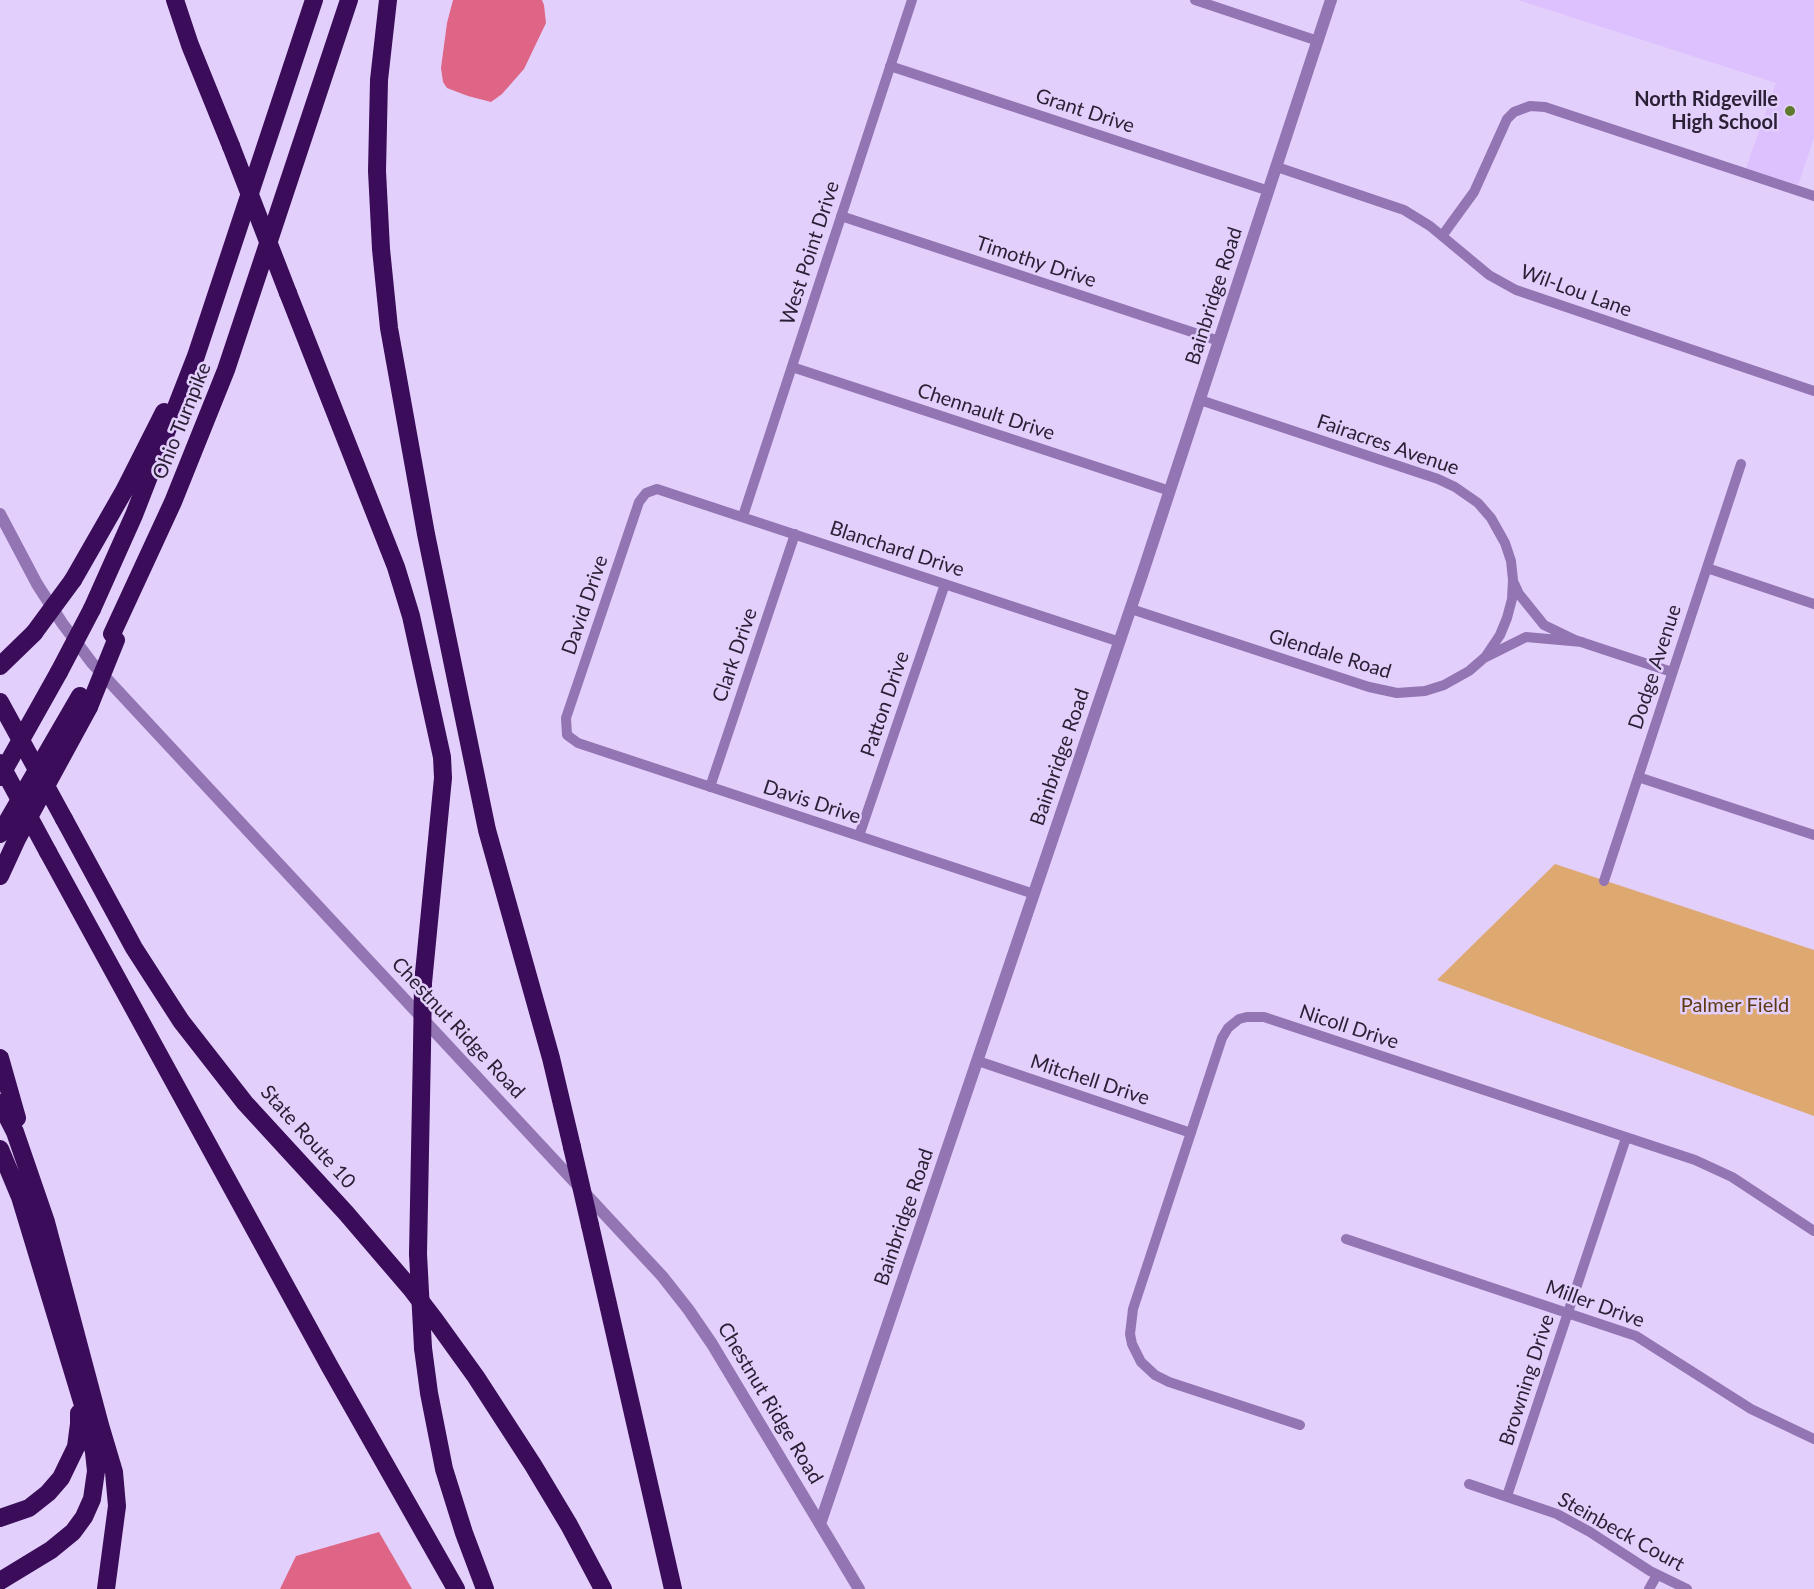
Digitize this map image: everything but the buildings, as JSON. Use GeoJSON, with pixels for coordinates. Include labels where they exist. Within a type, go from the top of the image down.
{"type":"FeatureCollection","features":[{"type":"Feature","properties":{"kind":"highway"},"geometry":{"type":"LineString","coordinates":[[175,0],[190,45],[330,403],[388,543],[411,616],[442,757],[443,778],[423,983],[418,1254],[423,1348],[432,1413],[447,1479],[485,1589]]}},
{"type":"Feature","properties":{"kind":"highway","name":"Ohio Turnpike"},"geometry":{"type":"LineString","coordinates":[[0,777],[92,609],[134,515],[196,356],[314,0]]}},
{"type":"Feature","properties":{"kind":"highway","name":"Ohio Turnpike"},"geometry":{"type":"LineString","coordinates":[[0,834],[84,702],[187,470],[234,348],[349,0]]}},
{"type":"Feature","properties":{"kind":"highway"},"geometry":{"type":"LineString","coordinates":[[388,0],[379,80],[377,171],[383,276],[391,337],[426,534],[487,830],[548,1048],[673,1589]]}},
{"type":"Feature","properties":{"kind":"highway"},"geometry":{"type":"LineString","coordinates":[[0,666],[34,633],[73,580],[124,491],[184,372],[196,356]]}},
{"type":"Feature","properties":{"kind":"highway","name":"State Route 10"},"geometry":{"type":"LineString","coordinates":[[0,702],[134,948],[181,1021],[240,1096],[354,1221],[429,1312],[476,1377],[533,1465],[569,1525],[603,1589]]}},
{"type":"Feature","properties":{"kind":"highway"},"geometry":{"type":"LineString","coordinates":[[0,876],[84,702]]}},
{"type":"Feature","properties":{"kind":"highway"},"geometry":{"type":"LineString","coordinates":[[0,763],[324,1356],[456,1589]]}},
{"type":"Feature","properties":{"kind":"highway"},"geometry":{"type":"LineString","coordinates":[[0,1058],[117,1488],[116,1515],[106,1589]]}},
{"type":"Feature","properties":{"kind":"highway"},"geometry":{"type":"LineString","coordinates":[[0,1103],[15,1132],[31,1175]]}},
{"type":"Feature","properties":{"kind":"highway"},"geometry":{"type":"LineString","coordinates":[[0,1117],[12,1150],[20,1197]]}},
{"type":"Feature","properties":{"kind":"highway"},"geometry":{"type":"LineString","coordinates":[[0,1149],[20,1197],[72,1375],[86,1415],[94,1452],[96,1481],[92,1499],[84,1517],[65,1539],[0,1581]]}},
{"type":"Feature","properties":{"kind":"highway"},"geometry":{"type":"LineString","coordinates":[[0,1518],[22,1511],[41,1499],[55,1486],[66,1470],[76,1447],[79,1424],[72,1375]]}},
{"type":"Feature","properties":{"kind":"highway"},"geometry":{"type":"LineString","coordinates":[[0,1589],[63,1552],[80,1537],[92,1521],[101,1500],[105,1481],[100,1425]]}},
{"type":"Feature","properties":{"kind":"street","name":"West Point Drive"},"geometry":{"type":"LineString","coordinates":[[743,516],[912,0]]}},
{"type":"Feature","properties":{"kind":"street"},"geometry":{"type":"LineString","coordinates":[[1195,0],[1318,41]]}},
{"type":"Feature","properties":{"kind":"street","name":"Bainbridge Road"},"geometry":{"type":"LineString","coordinates":[[820,1524],[1120,642],[1331,0]]}},
{"type":"Feature","properties":{"kind":"street","name":"Grant Drive"},"geometry":{"type":"LineString","coordinates":[[890,66],[1269,191]]}},
{"type":"Feature","properties":{"kind":"street"},"geometry":{"type":"LineString","coordinates":[[1442,236],[1474,192],[1507,119],[1514,112],[1530,106],[1545,107],[1814,196]]}},
{"type":"Feature","properties":{"kind":"street","name":"Wil-Lou Lane"},"geometry":{"type":"LineString","coordinates":[[1277,166],[1389,204],[1417,217],[1489,274],[1537,299],[1814,391]]}},
{"type":"Feature","properties":{"kind":"street","name":"Timothy Drive"},"geometry":{"type":"LineString","coordinates":[[841,216],[1219,341]]}},
{"type":"Feature","properties":{"kind":"street","name":"Chennault Drive"},"geometry":{"type":"LineString","coordinates":[[792,367],[1170,491]]}},
{"type":"Feature","properties":{"kind":"street","name":"Fairacres Avenue"},"geometry":{"type":"LineString","coordinates":[[1200,400],[1438,479],[1455,487],[1478,503],[1496,526],[1508,552],[1513,580],[1519,594],[1545,625],[1582,642],[1672,672]]}},
{"type":"Feature","properties":{"kind":"street","name":"Dodge Avenue"},"geometry":{"type":"LineString","coordinates":[[1604,881],[1741,464]]}},
{"type":"Feature","properties":{"kind":"street","name":"David Drive"},"geometry":{"type":"LineString","coordinates":[[578,743],[572,740],[565,730],[573,695],[639,502],[650,490],[664,490]]}},
{"type":"Feature","properties":{"kind":"street","name":"Blanchard Drive"},"geometry":{"type":"LineString","coordinates":[[664,490],[1120,642]]}},
{"type":"Feature","properties":{"kind":"street","name":"Chestnut Ridge Road"},"geometry":{"type":"LineString","coordinates":[[0,514],[37,584],[62,624],[107,680],[662,1276],[712,1344],[859,1589]]}},
{"type":"Feature","properties":{"kind":"street","name":"Clark Drive"},"geometry":{"type":"LineString","coordinates":[[710,787],[795,534]]}},
{"type":"Feature","properties":{"kind":"street"},"geometry":{"type":"LineString","coordinates":[[1707,568],[1814,603]]}},
{"type":"Feature","properties":{"kind":"street","name":"Fairacres Avenue"},"geometry":{"type":"LineString","coordinates":[[1484,658],[1495,644],[1507,618],[1512,599],[1513,580]]}},
{"type":"Feature","properties":{"kind":"street","name":"Patton Drive"},"geometry":{"type":"LineString","coordinates":[[859,836],[945,584]]}},
{"type":"Feature","properties":{"kind":"street","name":"Glendale Road"},"geometry":{"type":"LineString","coordinates":[[1131,609],[1387,692],[1425,691],[1444,685],[1469,671],[1484,658],[1526,638],[1582,642]]}},
{"type":"Feature","properties":{"kind":"street","name":"Davis Drive"},"geometry":{"type":"LineString","coordinates":[[578,743],[1034,894]]}},
{"type":"Feature","properties":{"kind":"street"},"geometry":{"type":"LineString","coordinates":[[1638,777],[1814,835]]}},
{"type":"Feature","properties":{"kind":"street","name":"Nicoll Drive"},"geometry":{"type":"LineString","coordinates":[[1300,1425],[1169,1382],[1148,1369],[1136,1353],[1130,1334],[1130,1319],[1222,1038],[1228,1028],[1239,1019],[1256,1016],[1715,1168],[1748,1186],[1814,1231]]}},
{"type":"Feature","properties":{"kind":"street","name":"Mitchell Drive"},"geometry":{"type":"LineString","coordinates":[[978,1061],[1191,1132]]}},
{"type":"Feature","properties":{"kind":"street","name":"Browning Drive"},"geometry":{"type":"LineString","coordinates":[[1507,1496],[1626,1138]]}},
{"type":"Feature","properties":{"kind":"street","name":"Miller Drive"},"geometry":{"type":"LineString","coordinates":[[1347,1239],[1624,1331],[1646,1341],[1751,1409],[1814,1439]]}},
{"type":"Feature","properties":{"kind":"street","name":"Steinbeck Court"},"geometry":{"type":"LineString","coordinates":[[1469,1484],[1537,1506],[1574,1522],[1657,1575],[1687,1589]]}},
{"type":"Feature","properties":{"kind":"street"},"geometry":{"type":"LineString","coordinates":[[1649,1589],[1657,1575]]}},
{"type":"Feature","properties":{"kind":"shaded area"},"geometry":{"type":"Polygon","coordinates":[[[453,0],[542,0],[544,5],[546,23],[524,69],[502,94],[491,102],[447,88],[443,82],[441,68],[447,23],[453,0]]]}},
{"type":"Feature","properties":{"kind":"shaded area","name":"North Ridgeville High School"},"geometry":{"type":"Polygon","coordinates":[[[1518,0],[1814,0],[1814,138],[1798,185],[1746,168],[1776,83],[1518,0]]]}},
{"type":"Feature","properties":{"kind":"shaded area"},"geometry":{"type":"Polygon","coordinates":[[[379,1532],[412,1589],[280,1589],[296,1556],[379,1532]]]}},
{"type":"Feature","properties":{"kind":"green space","name":"Palmer Field"},"geometry":{"type":"Polygon","coordinates":[[[1555,864],[1814,950],[1814,1116],[1437,980],[1555,864]]]}},
{"type":"Feature","properties":{"kind":"place","name":"North Ridgeville High School"},"geometry":{"type":"Point","coordinates":[1790,111]}}]}
